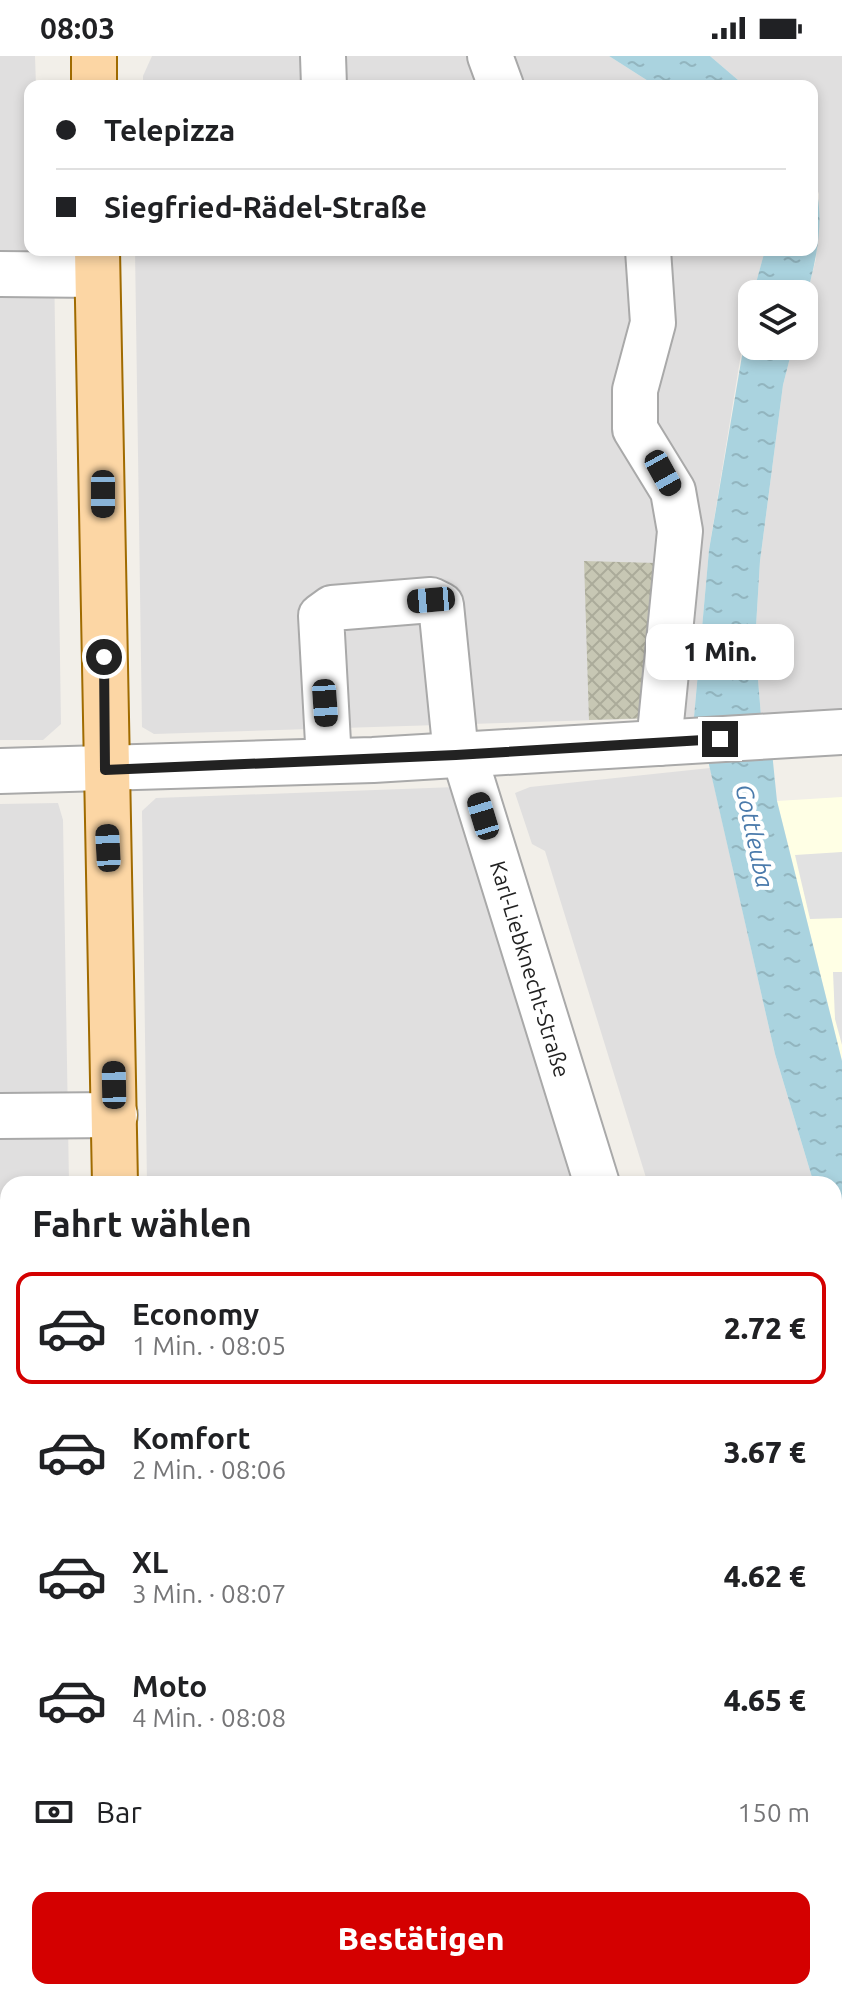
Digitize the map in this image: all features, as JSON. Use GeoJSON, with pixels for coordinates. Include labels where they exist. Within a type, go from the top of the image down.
{"type":"FeatureCollection","features":[{"type":"Feature","properties":{"kind":"main road"},"geometry":{"type":"LineString","coordinates":[[94,56],[94,80]]}},
{"type":"Feature","properties":{"kind":"main road"},"geometry":{"type":"LineString","coordinates":[[97,263],[103,432],[105,770],[115,1176]]}},
{"type":"Feature","properties":{"kind":"street"},"geometry":{"type":"LineString","coordinates":[[323,56],[324,80]]}},
{"type":"Feature","properties":{"kind":"street"},"geometry":{"type":"LineString","coordinates":[[490,56],[499,80]]}},
{"type":"Feature","properties":{"kind":"street"},"geometry":{"type":"LineString","coordinates":[[648,256],[653,323],[635,390],[635,429],[673,491],[680,531],[677,742]]}},
{"type":"Feature","properties":{"kind":"street"},"geometry":{"type":"LineString","coordinates":[[0,274],[97,263]]}},
{"type":"Feature","properties":{"kind":"street","name":"Karl-Liebknecht-Straße"},"geometry":{"type":"LineString","coordinates":[[329,761],[321,616],[332,608],[431,600],[441,605],[460,755],[594,1176]]}},
{"type":"Feature","properties":{"kind":"street"},"geometry":{"type":"LineString","coordinates":[[0,771],[105,770],[460,755],[842,732]]}},
{"type":"Feature","properties":{"kind":"street"},"geometry":{"type":"LineString","coordinates":[[0,1116],[115,1115]]}},
{"type":"Feature","properties":{"kind":"shaded area"},"geometry":{"type":"Polygon","coordinates":[[[0,56],[35,56],[36,80],[24,80],[24,256],[54,256],[54,262],[61,724],[43,740],[0,740],[0,56]]]}},
{"type":"Feature","properties":{"kind":"shaded area"},"geometry":{"type":"Polygon","coordinates":[[[152,56],[609,56],[647,80],[143,80],[152,56]]]}},
{"type":"Feature","properties":{"kind":"shaded area"},"geometry":{"type":"Polygon","coordinates":[[[710,56],[842,56],[842,718],[761,716],[755,643],[760,561],[783,385],[789,360],[818,360],[818,280],[811,280],[818,256],[818,80],[738,80],[710,56]]]}},
{"type":"Feature","properties":{"kind":"shaded area"},"geometry":{"type":"Polygon","coordinates":[[[135,256],[763,256],[757,280],[738,280],[740,360],[709,550],[694,717],[154,734],[142,727],[135,256]]]}},
{"type":"Feature","properties":{"kind":"shaded area"},"geometry":{"type":"Polygon","coordinates":[[[584,561],[656,563],[654,718],[589,720],[584,561]]]}},
{"type":"Feature","properties":{"kind":"shaded area"},"geometry":{"type":"Polygon","coordinates":[[[710,768],[775,1054],[812,1176],[646,1176],[545,851],[532,844],[515,793],[530,787],[710,768]]]}},
{"type":"Feature","properties":{"kind":"shaded area"},"geometry":{"type":"Polygon","coordinates":[[[456,787],[573,1176],[147,1176],[142,811],[156,798],[456,787]]]}},
{"type":"Feature","properties":{"kind":"shaded area"},"geometry":{"type":"Polygon","coordinates":[[[842,797],[842,1061],[777,801],[842,797]]]}},
{"type":"Feature","properties":{"kind":"shaded area"},"geometry":{"type":"Polygon","coordinates":[[[58,803],[63,820],[69,1176],[0,1176],[0,804],[58,803]]]}},
{"type":"Feature","properties":{"kind":"shaded area"},"geometry":{"type":"Polygon","coordinates":[[[842,852],[842,918],[810,919],[795,855],[842,852]]]}},
{"type":"Feature","properties":{"kind":"shaded area"},"geometry":{"type":"Polygon","coordinates":[[[833,972],[842,972],[842,1045],[835,1019],[833,972]]]}},
{"type":"Feature","properties":{"kind":"water"},"geometry":{"type":"Polygon","coordinates":[[[609,56],[710,56],[738,80],[647,80],[609,56]]]}},
{"type":"Feature","properties":{"kind":"water"},"geometry":{"type":"Polygon","coordinates":[[[763,256],[816,257],[810,280],[757,280],[763,256]]]}},
{"type":"Feature","properties":{"kind":"water"},"geometry":{"type":"Polygon","coordinates":[[[741,360],[789,360],[783,385],[760,561],[755,643],[761,716],[694,717],[709,550],[741,360]]]}},
{"type":"Feature","properties":{"kind":"water","name":"Gottleuba"},"geometry":{"type":"Polygon","coordinates":[[[772,752],[777,801],[842,1061],[842,1176],[812,1176],[775,1054],[707,756],[772,752]]]}},
{"type":"Feature","properties":{"kind":"route"},"geometry":{"type":"LineString","coordinates":[[104,657],[105,770],[373,760],[720,739]]}}]}
